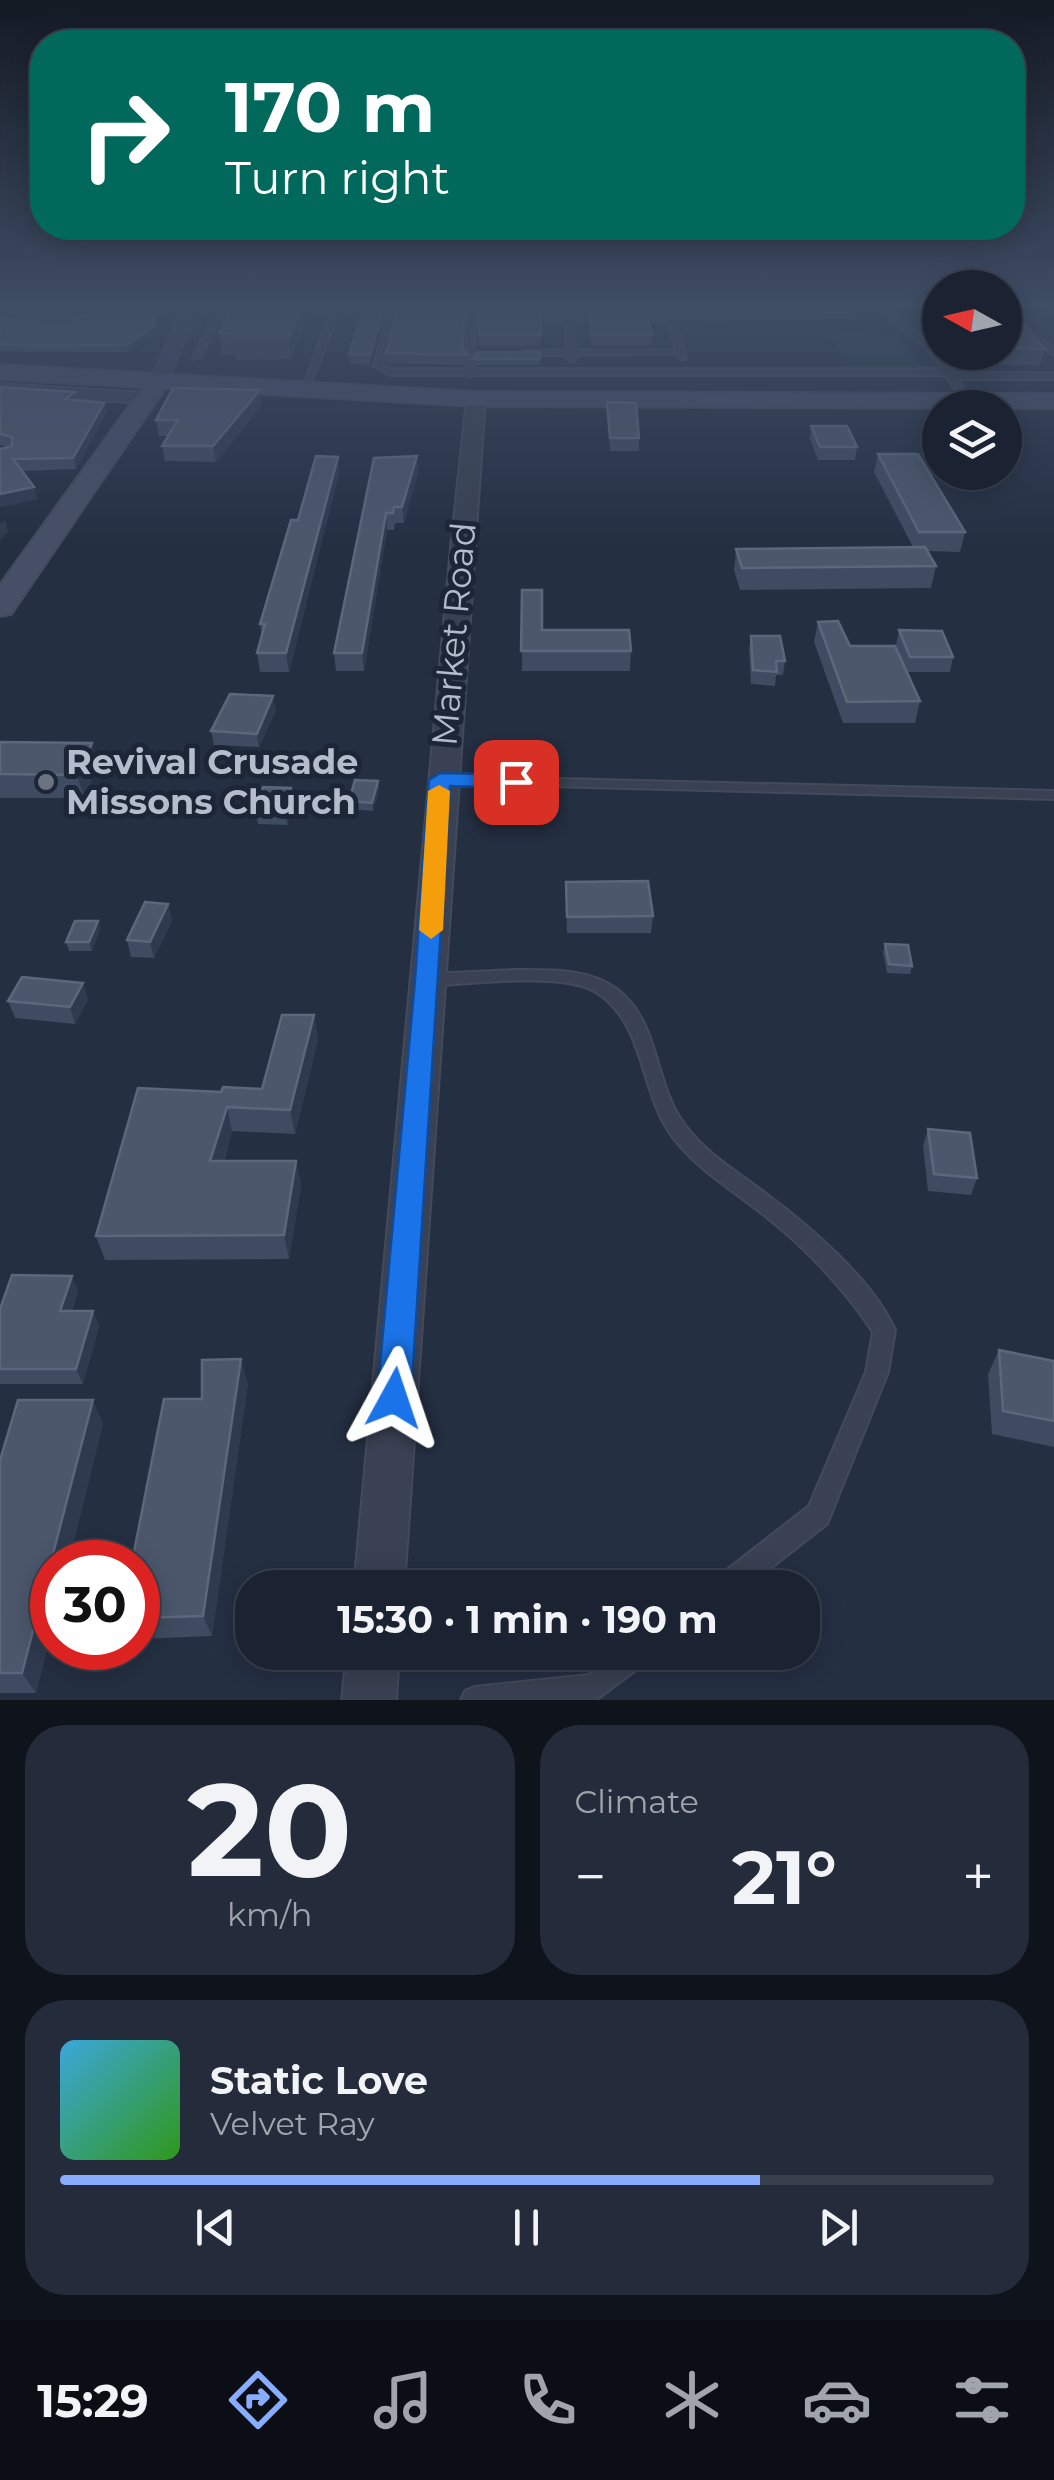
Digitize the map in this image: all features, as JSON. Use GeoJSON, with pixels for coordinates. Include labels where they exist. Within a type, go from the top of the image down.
{"type":"FeatureCollection","features":[{"type":"Feature","properties":{"kind":"street"},"geometry":{"type":"LineString","coordinates":[[70,388],[398,388]]}},
{"type":"Feature","properties":{"kind":"street","name":"Market Road"},"geometry":{"type":"LineString","coordinates":[[379,1570],[473,388]]}},
{"type":"Feature","properties":{"kind":"street"},"geometry":{"type":"LineString","coordinates":[[524,388],[922,399]]}},
{"type":"Feature","properties":{"kind":"street"},"geometry":{"type":"LineString","coordinates":[[0,607],[153,390]]}},
{"type":"Feature","properties":{"kind":"street"},"geometry":{"type":"LineString","coordinates":[[1022,401],[1054,401]]}},
{"type":"Feature","properties":{"kind":"street"},"geometry":{"type":"LineString","coordinates":[[370,1700],[372,1670]]}},
{"type":"Feature","properties":{"kind":"lane"},"geometry":{"type":"LineString","coordinates":[[440,780],[1054,795]]}},
{"type":"Feature","properties":{"kind":"lane"},"geometry":{"type":"LineString","coordinates":[[428,980],[552,978],[595,983],[619,1000],[648,1051],[666,1114],[692,1149],[778,1215],[858,1289],[884,1330],[877,1372],[818,1515],[747,1570]]}},
{"type":"Feature","properties":{"kind":"lane"},"geometry":{"type":"LineString","coordinates":[[474,1700],[594,1688],[616,1670]]}},
{"type":"Feature","properties":{"kind":"building"},"geometry":{"type":"Polygon","coordinates":[[[0,388],[75,392],[66,399],[104,403],[73,458],[13,459],[34,487],[0,494],[0,449],[12,446],[12,437],[0,434],[0,388]]]}},
{"type":"Feature","properties":{"kind":"building"},"geometry":{"type":"Polygon","coordinates":[[[173,388],[260,390],[213,446],[162,446],[178,420],[156,420],[173,388]]]}},
{"type":"Feature","properties":{"kind":"building"},"geometry":{"type":"Polygon","coordinates":[[[607,402],[636,403],[639,438],[610,438],[607,402]]]}},
{"type":"Feature","properties":{"kind":"building"},"geometry":{"type":"Polygon","coordinates":[[[811,426],[847,426],[857,447],[820,447],[811,426]]]}},
{"type":"Feature","properties":{"kind":"building"},"geometry":{"type":"Polygon","coordinates":[[[878,454],[918,454],[922,461],[922,490],[940,490],[965,532],[919,532],[878,454]]]}},
{"type":"Feature","properties":{"kind":"building"},"geometry":{"type":"Polygon","coordinates":[[[316,456],[338,457],[286,653],[257,653],[265,624],[260,624],[291,520],[298,520],[316,456]]]}},
{"type":"Feature","properties":{"kind":"building"},"geometry":{"type":"Polygon","coordinates":[[[417,456],[402,507],[386,513],[362,653],[334,653],[374,458],[417,456]]]}},
{"type":"Feature","properties":{"kind":"building"},"geometry":{"type":"Polygon","coordinates":[[[925,547],[936,566],[742,568],[736,549],[925,547]]]}},
{"type":"Feature","properties":{"kind":"building"},"geometry":{"type":"Polygon","coordinates":[[[522,590],[542,590],[542,630],[629,630],[631,651],[521,651],[522,590]]]}},
{"type":"Feature","properties":{"kind":"building"},"geometry":{"type":"Polygon","coordinates":[[[838,621],[850,646],[895,646],[920,701],[847,702],[818,622],[838,621]]]}},
{"type":"Feature","properties":{"kind":"building"},"geometry":{"type":"Polygon","coordinates":[[[899,630],[942,631],[953,657],[910,657],[899,630]]]}},
{"type":"Feature","properties":{"kind":"building"},"geometry":{"type":"Polygon","coordinates":[[[751,636],[780,636],[785,661],[776,661],[777,672],[753,670],[751,636]]]}},
{"type":"Feature","properties":{"kind":"building"},"geometry":{"type":"Polygon","coordinates":[[[230,694],[273,696],[257,734],[211,731],[230,694]]]}},
{"type":"Feature","properties":{"kind":"building"},"geometry":{"type":"Polygon","coordinates":[[[0,742],[92,743],[77,775],[0,774],[0,742]]]}},
{"type":"Feature","properties":{"kind":"building"},"geometry":{"type":"Polygon","coordinates":[[[355,780],[378,781],[372,803],[349,801],[355,780]]]}},
{"type":"Feature","properties":{"kind":"building"},"geometry":{"type":"Polygon","coordinates":[[[263,787],[291,788],[285,809],[255,808],[263,787]]]}},
{"type":"Feature","properties":{"kind":"building"},"geometry":{"type":"Polygon","coordinates":[[[648,881],[653,916],[567,917],[566,882],[648,881]]]}},
{"type":"Feature","properties":{"kind":"building"},"geometry":{"type":"Polygon","coordinates":[[[145,902],[168,904],[150,942],[127,940],[145,902]]]}},
{"type":"Feature","properties":{"kind":"building"},"geometry":{"type":"Polygon","coordinates":[[[75,921],[98,921],[89,942],[66,942],[75,921]]]}},
{"type":"Feature","properties":{"kind":"building"},"geometry":{"type":"Polygon","coordinates":[[[885,944],[908,945],[912,966],[889,964],[885,944]]]}},
{"type":"Feature","properties":{"kind":"building"},"geometry":{"type":"Polygon","coordinates":[[[22,977],[83,983],[70,1007],[8,1001],[22,977]]]}},
{"type":"Feature","properties":{"kind":"building"},"geometry":{"type":"Polygon","coordinates":[[[282,1015],[314,1015],[290,1110],[227,1107],[210,1161],[296,1161],[284,1235],[96,1236],[138,1088],[221,1092],[223,1087],[262,1089],[282,1015]]]}},
{"type":"Feature","properties":{"kind":"building"},"geometry":{"type":"Polygon","coordinates":[[[928,1129],[970,1133],[977,1178],[934,1174],[928,1129]]]}},
{"type":"Feature","properties":{"kind":"building"},"geometry":{"type":"Polygon","coordinates":[[[12,1275],[72,1276],[60,1311],[93,1311],[76,1369],[0,1369],[0,1309],[12,1275]]]}},
{"type":"Feature","properties":{"kind":"building"},"geometry":{"type":"Polygon","coordinates":[[[999,1350],[1054,1361],[1054,1421],[1003,1411],[999,1350]]]}},
{"type":"Feature","properties":{"kind":"building"},"geometry":{"type":"Polygon","coordinates":[[[241,1359],[203,1616],[160,1617],[160,1540],[136,1540],[164,1399],[202,1399],[202,1360],[241,1359]]]}},
{"type":"Feature","properties":{"kind":"building"},"geometry":{"type":"Polygon","coordinates":[[[18,1400],[93,1400],[57,1540],[30,1540],[30,1642],[22,1673],[0,1673],[0,1460],[18,1400]]]}},
{"type":"Feature","properties":{"kind":"slow traffic"},"geometry":{"type":"LineString","coordinates":[[431,930],[439,791]]}},
{"type":"Feature","properties":{"kind":"place","name":"Revival Crusade Missons Church"},"geometry":{"type":"Point","coordinates":[46,782]}},
{"type":"Feature","properties":{"kind":"route"},"geometry":{"type":"LineString","coordinates":[[394,1398],[440,780],[516,782]]}}]}
